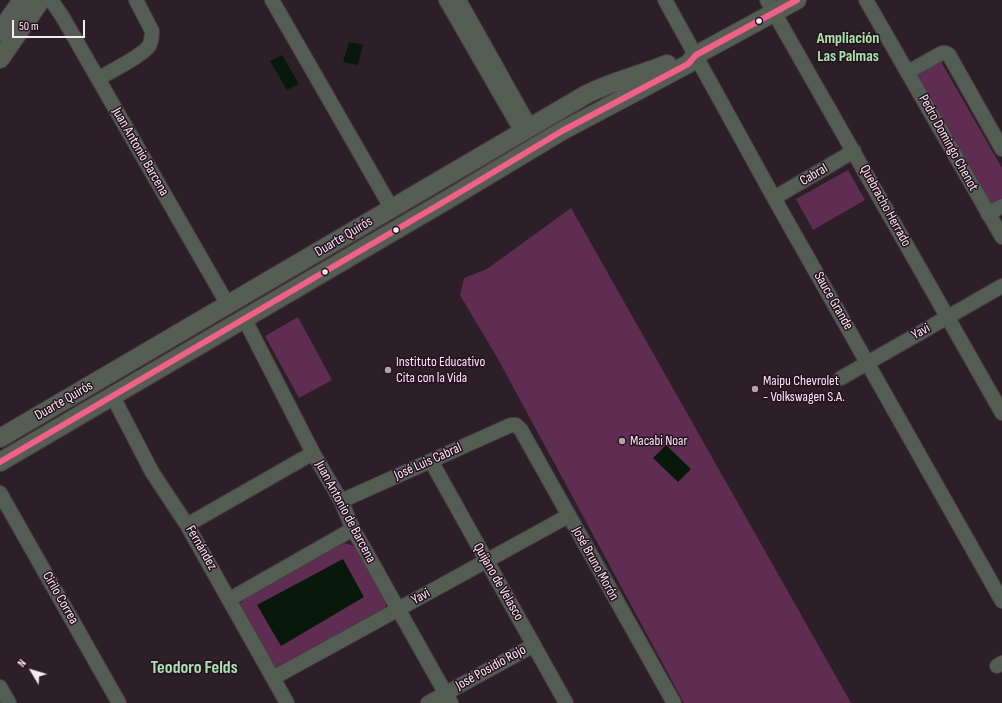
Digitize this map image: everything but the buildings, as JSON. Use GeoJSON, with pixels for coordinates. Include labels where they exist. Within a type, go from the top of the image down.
{"type":"FeatureCollection","features":[{"type":"Feature","properties":{"kind":"main road"},"geometry":{"type":"LineString","coordinates":[[0,32],[22,0]]}},
{"type":"Feature","properties":{"kind":"main road"},"geometry":{"type":"LineString","coordinates":[[0,59],[41,0]]}},
{"type":"Feature","properties":{"kind":"main road","name":"Duarte Quirós"},"geometry":{"type":"LineString","coordinates":[[0,462],[562,131],[688,64],[696,55],[771,6],[797,0]]}},
{"type":"Feature","properties":{"kind":"main road","name":"Duarte Quirós"},"geometry":{"type":"LineString","coordinates":[[0,438],[228,306],[587,94],[610,83],[652,70],[684,57],[696,55]]}},
{"type":"Feature","properties":{"kind":"street","name":"Juan Antonio Barcena"},"geometry":{"type":"LineString","coordinates":[[51,0],[62,16],[228,306]]}},
{"type":"Feature","properties":{"kind":"street"},"geometry":{"type":"LineString","coordinates":[[98,79],[137,56],[148,47],[152,36],[152,31],[136,0]]}},
{"type":"Feature","properties":{"kind":"street"},"geometry":{"type":"LineString","coordinates":[[272,0],[392,209]]}},
{"type":"Feature","properties":{"kind":"street"},"geometry":{"type":"LineString","coordinates":[[446,0],[526,130]]}},
{"type":"Feature","properties":{"kind":"street"},"geometry":{"type":"LineString","coordinates":[[459,0],[526,130]]}},
{"type":"Feature","properties":{"kind":"street","name":"Sauce Grande"},"geometry":{"type":"LineString","coordinates":[[665,0],[774,198],[1002,601]]}},
{"type":"Feature","properties":{"kind":"street","name":"Pedro Domingo Chenot"},"geometry":{"type":"LineString","coordinates":[[866,0],[1002,237]]}},
{"type":"Feature","properties":{"kind":"street","name":"Quebracho Herrado"},"geometry":{"type":"LineString","coordinates":[[771,6],[1002,413]]}},
{"type":"Feature","properties":{"kind":"street"},"geometry":{"type":"LineString","coordinates":[[908,72],[942,53],[949,55],[1002,149]]}},
{"type":"Feature","properties":{"kind":"street","name":"Cabral"},"geometry":{"type":"LineString","coordinates":[[774,198],[854,151]]}},
{"type":"Feature","properties":{"kind":"street"},"geometry":{"type":"LineString","coordinates":[[988,214],[1002,206]]}},
{"type":"Feature","properties":{"kind":"street","name":"Yavi"},"geometry":{"type":"LineString","coordinates":[[841,378],[1002,286]]}},
{"type":"Feature","properties":{"kind":"street","name":"Juan Antonio de Barcena"},"geometry":{"type":"LineString","coordinates":[[244,318],[314,453],[341,501],[353,529],[449,698]]}},
{"type":"Feature","properties":{"kind":"street","name":"Fernández"},"geometry":{"type":"LineString","coordinates":[[112,395],[152,472],[188,525],[287,703]]}},
{"type":"Feature","properties":{"kind":"street","name":"José Luis Cabral"},"geometry":{"type":"LineString","coordinates":[[341,501],[511,425],[516,425]]}},
{"type":"Feature","properties":{"kind":"street","name":"José Bruno Morón"},"geometry":{"type":"LineString","coordinates":[[516,425],[521,430],[674,703]]}},
{"type":"Feature","properties":{"kind":"street"},"geometry":{"type":"LineString","coordinates":[[188,525],[314,453]]}},
{"type":"Feature","properties":{"kind":"street","name":"Quijano de Velasco"},"geometry":{"type":"LineString","coordinates":[[430,461],[566,703]]}},
{"type":"Feature","properties":{"kind":"street","name":"Cirilo Correa"},"geometry":{"type":"LineString","coordinates":[[0,493],[119,703]]}},
{"type":"Feature","properties":{"kind":"street","name":"Yavi"},"geometry":{"type":"LineString","coordinates":[[273,678],[568,516]]}},
{"type":"Feature","properties":{"kind":"street"},"geometry":{"type":"LineString","coordinates":[[230,599],[353,529]]}},
{"type":"Feature","properties":{"kind":"street","name":"José Posidio Rojo"},"geometry":{"type":"LineString","coordinates":[[428,703],[449,698],[534,645]]}},
{"type":"Feature","properties":{"kind":"street"},"geometry":{"type":"LineString","coordinates":[[0,687],[9,703]]}},
{"type":"Feature","properties":{"kind":"shaded area"},"geometry":{"type":"Polygon","coordinates":[[[349,42],[363,45],[358,65],[343,62],[349,42]]]}},
{"type":"Feature","properties":{"kind":"shaded area"},"geometry":{"type":"Polygon","coordinates":[[[282,55],[299,84],[287,90],[270,61],[282,55]]]}},
{"type":"Feature","properties":{"kind":"shaded area"},"geometry":{"type":"Polygon","coordinates":[[[940,60],[1002,168],[1002,198],[989,205],[914,75],[940,60]]]}},
{"type":"Feature","properties":{"kind":"shaded area"},"geometry":{"type":"Polygon","coordinates":[[[848,170],[865,200],[813,230],[796,199],[848,170]]]}},
{"type":"Feature","properties":{"kind":"shaded area","name":"Macabi Noar"},"geometry":{"type":"Polygon","coordinates":[[[571,208],[851,703],[684,703],[498,359],[460,295],[464,278],[487,269],[571,208]]]}},
{"type":"Feature","properties":{"kind":"shaded area"},"geometry":{"type":"Polygon","coordinates":[[[298,317],[332,380],[299,398],[265,336],[298,317]]]}},
{"type":"Feature","properties":{"kind":"shaded area"},"geometry":{"type":"Polygon","coordinates":[[[666,445],[691,469],[678,482],[653,458],[666,445]]]}},
{"type":"Feature","properties":{"kind":"shaded area"},"geometry":{"type":"Polygon","coordinates":[[[344,543],[355,546],[387,602],[384,610],[280,668],[273,666],[238,607],[245,596],[344,543]]]}},
{"type":"Feature","properties":{"kind":"shaded area"},"geometry":{"type":"Polygon","coordinates":[[[343,559],[364,597],[281,646],[257,605],[343,559]]]}},
{"type":"Feature","properties":{"kind":"transit line"},"geometry":{"type":"LineString","coordinates":[[0,462],[562,131],[688,64],[696,55],[797,0]]}},
{"type":"Feature","properties":{"kind":"place","name":"Instituto Educativo Cita con la Vida"},"geometry":{"type":"Point","coordinates":[388,370]}},
{"type":"Feature","properties":{"kind":"place","name":"Maipu Chevrolet - Volkswagen S.A."},"geometry":{"type":"Point","coordinates":[755,389]}},
{"type":"Feature","properties":{"kind":"place","name":"Macabi Noar"},"geometry":{"type":"Point","coordinates":[622,441]}},
{"type":"Feature","properties":{"kind":"district","name":"Ampliación Las Palmas"},"geometry":{"type":"Point","coordinates":[848,48]}},
{"type":"Feature","properties":{"kind":"district","name":"Teodoro Felds"},"geometry":{"type":"Point","coordinates":[194,668]}}]}
